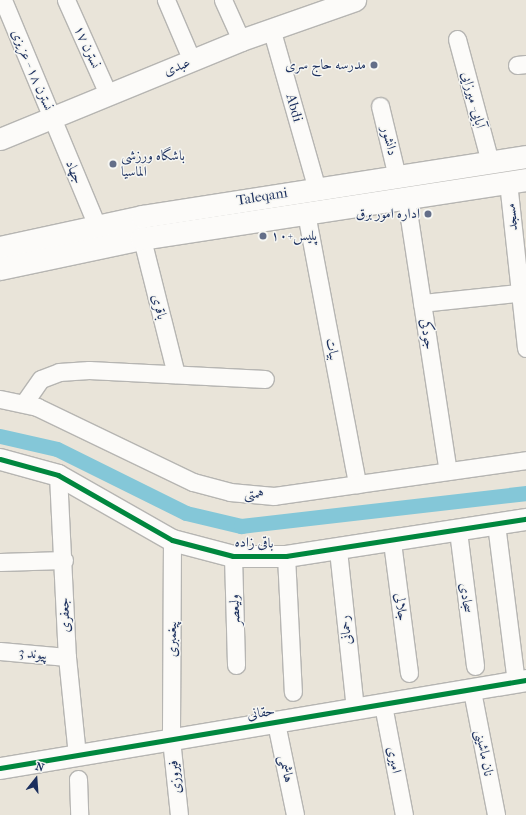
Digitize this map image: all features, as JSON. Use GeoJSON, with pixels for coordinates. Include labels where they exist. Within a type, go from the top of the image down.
{"type":"FeatureCollection","features":[{"type":"Feature","properties":{"kind":"main road","name":"Taleqani"},"geometry":{"type":"LineString","coordinates":[[0,248],[97,226],[317,189],[526,157]]}},
{"type":"Feature","properties":{"kind":"main road","name":"Taleqani"},"geometry":{"type":"LineString","coordinates":[[0,269],[142,240],[517,181]]}},
{"type":"Feature","properties":{"kind":"street","name":"نسترن ۱۸ - عزیزی"},"geometry":{"type":"LineString","coordinates":[[3,0],[52,119]]}},
{"type":"Feature","properties":{"kind":"street","name":"نسترن ۱۷"},"geometry":{"type":"LineString","coordinates":[[66,0],[108,94]]}},
{"type":"Feature","properties":{"kind":"street"},"geometry":{"type":"LineString","coordinates":[[166,0],[192,61]]}},
{"type":"Feature","properties":{"kind":"street"},"geometry":{"type":"LineString","coordinates":[[223,0],[241,40]]}},
{"type":"Feature","properties":{"kind":"street","name":"عبدی"},"geometry":{"type":"LineString","coordinates":[[0,138],[52,119],[108,94],[271,28],[315,5],[355,0]]}},
{"type":"Feature","properties":{"kind":"street","name":"Abdi"},"geometry":{"type":"LineString","coordinates":[[271,28],[317,189]]}},
{"type":"Feature","properties":{"kind":"street","name":"آبایی- میرزایی"},"geometry":{"type":"LineString","coordinates":[[457,39],[490,162]]}},
{"type":"Feature","properties":{"kind":"street","name":"دانشور"},"geometry":{"type":"LineString","coordinates":[[380,106],[397,177]]}},
{"type":"Feature","properties":{"kind":"street","name":"جهاد"},"geometry":{"type":"LineString","coordinates":[[52,119],[97,226]]}},
{"type":"Feature","properties":{"kind":"street","name":"مسجد"},"geometry":{"type":"LineString","coordinates":[[517,181],[526,348]]}},
{"type":"Feature","properties":{"kind":"street","name":"جودکی"},"geometry":{"type":"LineString","coordinates":[[406,198],[448,471]]}},
{"type":"Feature","properties":{"kind":"street","name":"بیات"},"geometry":{"type":"LineString","coordinates":[[306,213],[357,484]]}},
{"type":"Feature","properties":{"kind":"street","name":"باقری"},"geometry":{"type":"LineString","coordinates":[[142,240],[176,374]]}},
{"type":"Feature","properties":{"kind":"street"},"geometry":{"type":"LineString","coordinates":[[422,303],[523,292]]}},
{"type":"Feature","properties":{"kind":"street"},"geometry":{"type":"LineString","coordinates":[[24,404],[41,379],[59,372],[176,374],[266,379]]}},
{"type":"Feature","properties":{"kind":"street","name":"همتی"},"geometry":{"type":"LineString","coordinates":[[0,399],[24,404],[69,420],[193,482],[230,492],[274,496],[526,460]]}},
{"type":"Feature","properties":{"kind":"street","name":"باقی زاده"},"geometry":{"type":"LineString","coordinates":[[0,459],[58,475],[172,540],[233,556],[286,556],[338,550],[526,519]]}},
{"type":"Feature","properties":{"kind":"street","name":"جعفری"},"geometry":{"type":"LineString","coordinates":[[58,475],[64,560],[67,657],[77,755]]}},
{"type":"Feature","properties":{"kind":"street"},"geometry":{"type":"LineString","coordinates":[[496,524],[521,681]]}},
{"type":"Feature","properties":{"kind":"street","name":"سجادی"},"geometry":{"type":"LineString","coordinates":[[458,531],[475,666]]}},
{"type":"Feature","properties":{"kind":"street","name":"پیغمبری"},"geometry":{"type":"LineString","coordinates":[[171,739],[172,540]]}},
{"type":"Feature","properties":{"kind":"street","name":"جلالی"},"geometry":{"type":"LineString","coordinates":[[392,542],[409,673]]}},
{"type":"Feature","properties":{"kind":"street","name":"رحمانی"},"geometry":{"type":"LineString","coordinates":[[338,550],[355,710]]}},
{"type":"Feature","properties":{"kind":"street","name":"ولیعصر"},"geometry":{"type":"LineString","coordinates":[[233,556],[236,665]]}},
{"type":"Feature","properties":{"kind":"street"},"geometry":{"type":"LineString","coordinates":[[286,556],[293,692]]}},
{"type":"Feature","properties":{"kind":"street"},"geometry":{"type":"LineString","coordinates":[[0,562],[64,560]]}},
{"type":"Feature","properties":{"kind":"street","name":"پیوند 3"},"geometry":{"type":"LineString","coordinates":[[0,651],[67,657]]}},
{"type":"Feature","properties":{"kind":"street","name":"حقانی"},"geometry":{"type":"LineString","coordinates":[[0,768],[472,691],[521,681]]}},
{"type":"Feature","properties":{"kind":"street","name":"نان ماشینی"},"geometry":{"type":"LineString","coordinates":[[472,691],[496,815]]}},
{"type":"Feature","properties":{"kind":"street","name":"امیری"},"geometry":{"type":"LineString","coordinates":[[383,705],[404,815]]}},
{"type":"Feature","properties":{"kind":"street","name":"هاشمی"},"geometry":{"type":"LineString","coordinates":[[276,723],[295,815]]}},
{"type":"Feature","properties":{"kind":"street","name":"فیروزی"},"geometry":{"type":"LineString","coordinates":[[171,739],[179,815]]}},
{"type":"Feature","properties":{"kind":"street"},"geometry":{"type":"LineString","coordinates":[[78,779],[79,815]]}},
{"type":"Feature","properties":{"kind":"waterway"},"geometry":{"type":"LineString","coordinates":[[0,436],[57,449],[186,513],[241,526],[526,493]]}},
{"type":"Feature","properties":{"kind":"cycle path"},"geometry":{"type":"LineString","coordinates":[[0,459],[58,475],[172,540],[233,556],[286,556],[526,519]]}},
{"type":"Feature","properties":{"kind":"cycle path"},"geometry":{"type":"LineString","coordinates":[[0,768],[526,680]]}},
{"type":"Feature","properties":{"kind":"place","name":"مدرسه حاج سری"},"geometry":{"type":"Point","coordinates":[374,65]}},
{"type":"Feature","properties":{"kind":"place","name":"باشگاه ورزشی الماسیا"},"geometry":{"type":"Point","coordinates":[113,164]}},
{"type":"Feature","properties":{"kind":"place","name":"اداره امور برق"},"geometry":{"type":"Point","coordinates":[428,214]}},
{"type":"Feature","properties":{"kind":"place","name":"پلیس+۱۰"},"geometry":{"type":"Point","coordinates":[263,236]}}]}
